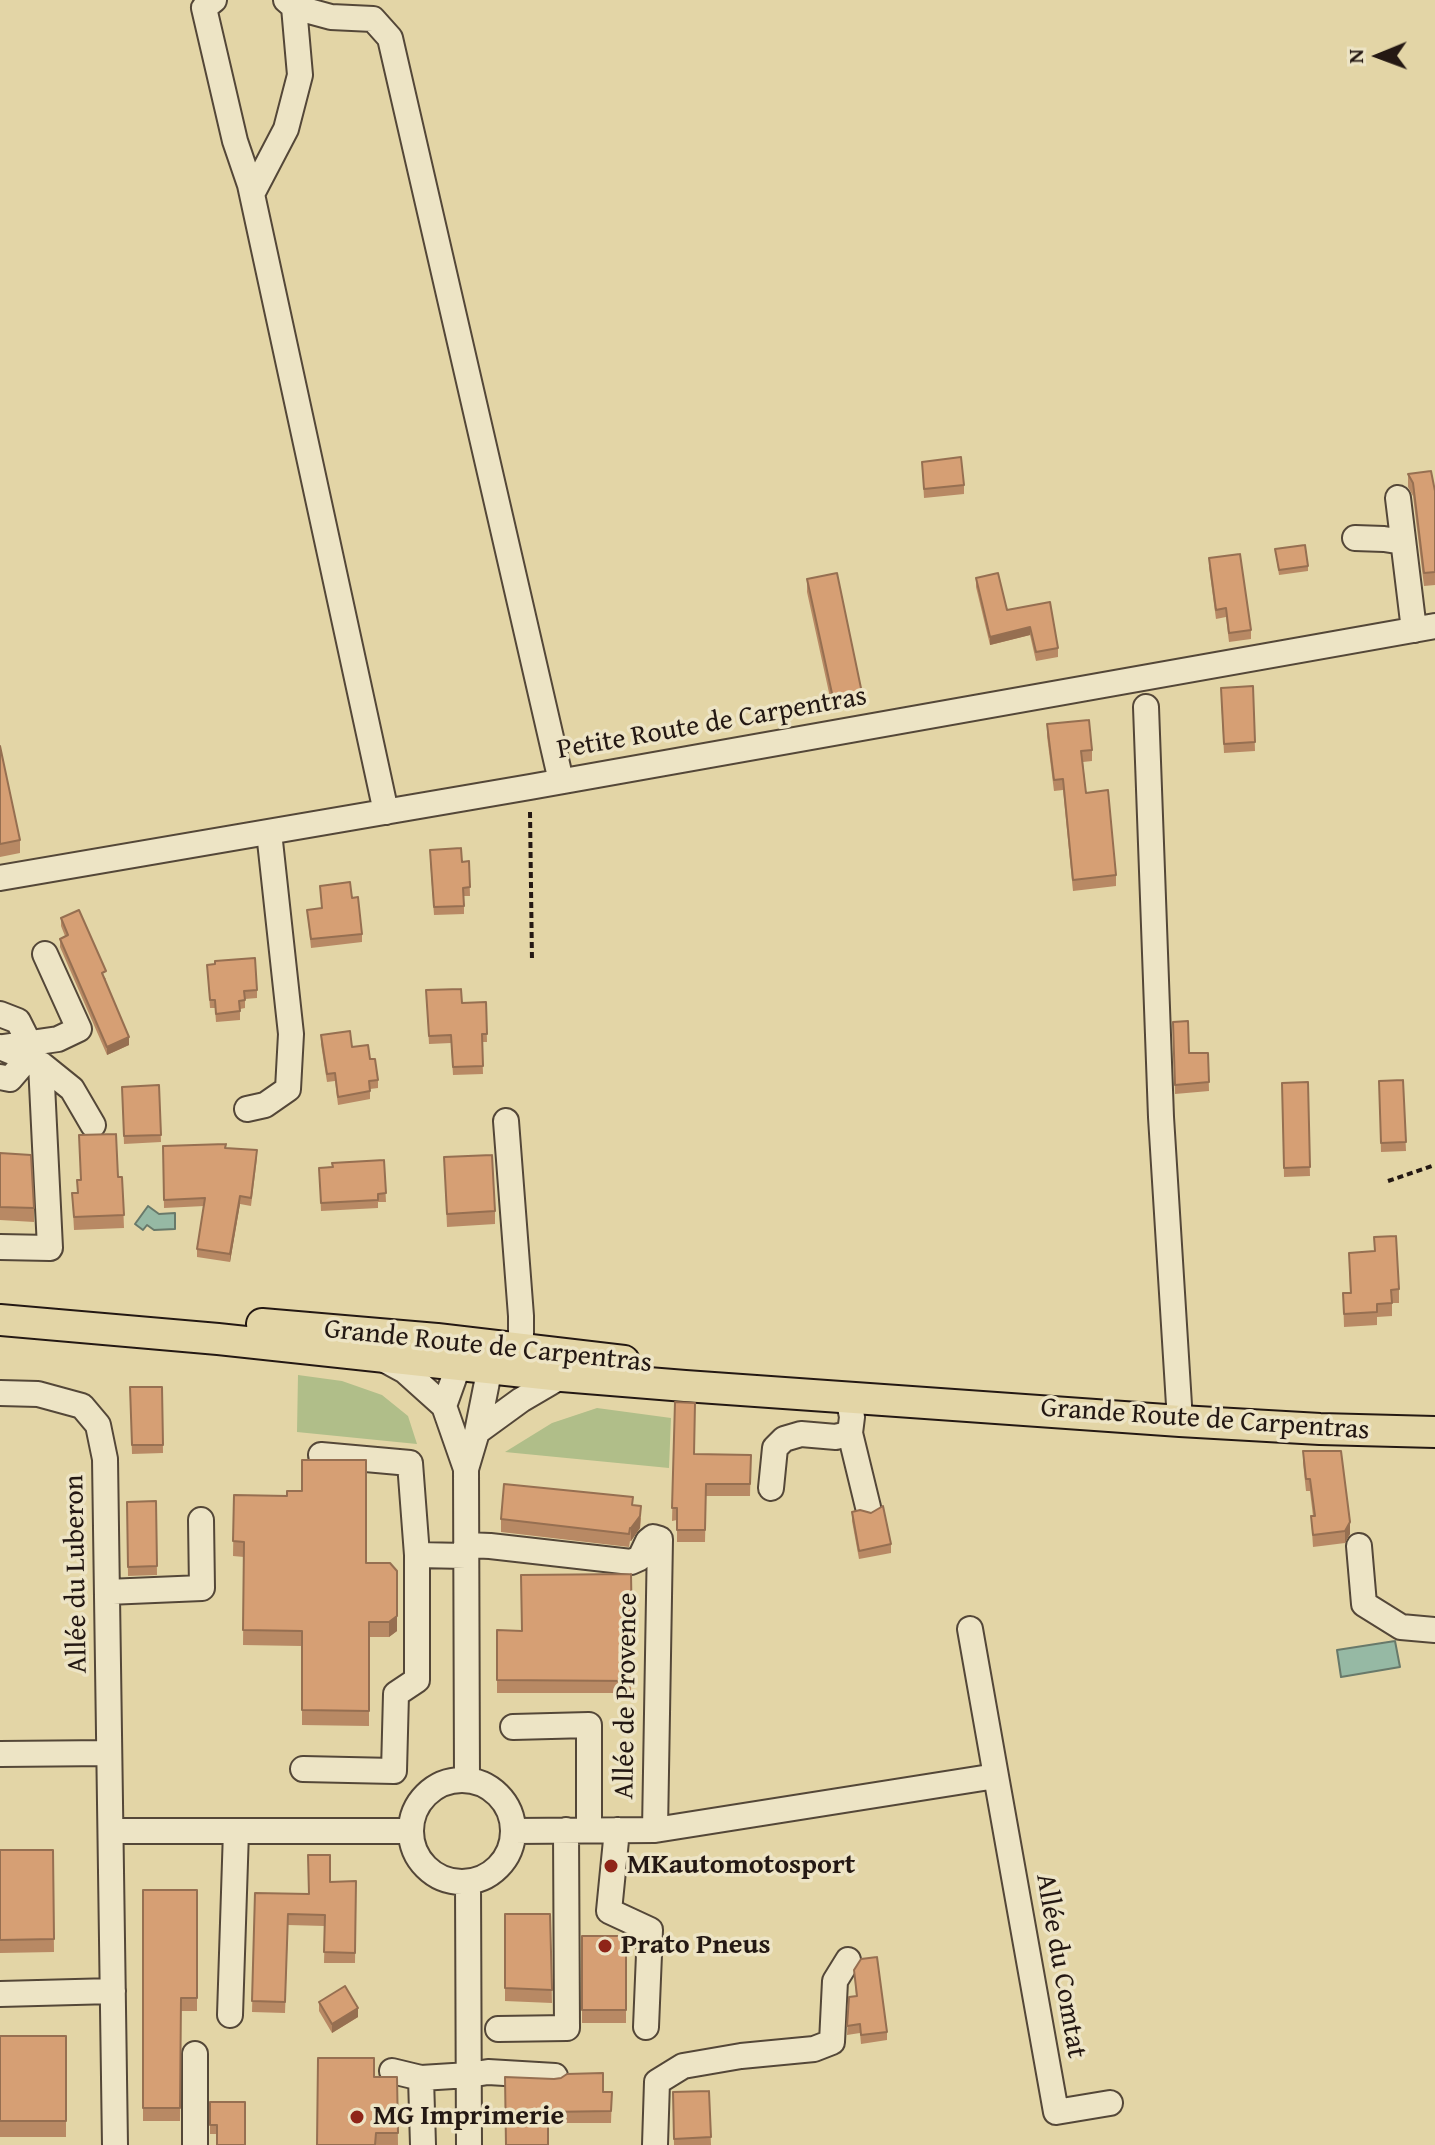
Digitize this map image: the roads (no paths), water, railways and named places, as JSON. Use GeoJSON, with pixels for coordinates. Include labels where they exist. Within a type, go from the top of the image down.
{"type":"FeatureCollection","features":[{"type":"Feature","properties":{"kind":"main road","name":"Grande Route de Carpentras"},"geometry":{"type":"LineString","coordinates":[[0,1301],[437,1339],[521,1349],[558,1365],[848,1397],[1180,1421],[1435,1432]]}},
{"type":"Feature","properties":{"kind":"main road","name":"Grande Route de Carpentras"},"geometry":{"type":"LineString","coordinates":[[0,1320],[378,1357],[558,1365],[975,1405]]}},
{"type":"Feature","properties":{"kind":"street"},"geometry":{"type":"LineString","coordinates":[[214,0],[204,8],[235,141],[252,194],[386,812]]}},
{"type":"Feature","properties":{"kind":"street"},"geometry":{"type":"LineString","coordinates":[[252,194],[286,129],[300,75],[290,4],[331,17],[373,19],[390,38],[401,78],[561,781]]}},
{"type":"Feature","properties":{"kind":"street"},"geometry":{"type":"LineString","coordinates":[[1398,498],[1403,542],[1424,628]]}},
{"type":"Feature","properties":{"kind":"street"},"geometry":{"type":"LineString","coordinates":[[1355,538],[1403,542]]}},
{"type":"Feature","properties":{"kind":"street","name":"Petite Route de Carpentras"},"geometry":{"type":"LineString","coordinates":[[0,878],[1424,628]]}},
{"type":"Feature","properties":{"kind":"street"},"geometry":{"type":"LineString","coordinates":[[1146,707],[1161,1117],[1180,1421]]}},
{"type":"Feature","properties":{"kind":"street"},"geometry":{"type":"LineString","coordinates":[[247,1109],[265,1105],[288,1089],[291,1034],[269,832]]}},
{"type":"Feature","properties":{"kind":"street"},"geometry":{"type":"LineString","coordinates":[[0,1077],[10,1079],[33,1055],[79,1029],[45,954]]}},
{"type":"Feature","properties":{"kind":"street"},"geometry":{"type":"LineString","coordinates":[[0,1014],[18,1021],[33,1055],[50,1248],[0,1247]]}},
{"type":"Feature","properties":{"kind":"street"},"geometry":{"type":"LineString","coordinates":[[0,1047],[33,1055],[72,1089],[93,1125]]}},
{"type":"Feature","properties":{"kind":"street"},"geometry":{"type":"LineString","coordinates":[[506,1121],[521,1349]]}},
{"type":"Feature","properties":{"kind":"street"},"geometry":{"type":"LineString","coordinates":[[437,1339],[488,1377],[466,1469],[467,1780]]}},
{"type":"Feature","properties":{"kind":"street"},"geometry":{"type":"LineString","coordinates":[[378,1357],[405,1371],[444,1406],[466,1469]]}},
{"type":"Feature","properties":{"kind":"street"},"geometry":{"type":"LineString","coordinates":[[444,1406],[471,1362]]}},
{"type":"Feature","properties":{"kind":"street"},"geometry":{"type":"LineString","coordinates":[[477,1432],[521,1400],[558,1365]]}},
{"type":"Feature","properties":{"kind":"street","name":"Allée du Luberon"},"geometry":{"type":"LineString","coordinates":[[0,1393],[38,1394],[82,1406],[98,1425],[105,1459],[115,2145]]}},
{"type":"Feature","properties":{"kind":"street"},"geometry":{"type":"LineString","coordinates":[[848,1397],[852,1417],[850,1433],[868,1507]]}},
{"type":"Feature","properties":{"kind":"street"},"geometry":{"type":"LineString","coordinates":[[771,1488],[775,1448],[784,1439],[801,1434],[836,1437],[850,1433]]}},
{"type":"Feature","properties":{"kind":"street"},"geometry":{"type":"LineString","coordinates":[[303,1769],[394,1771],[396,1694],[417,1680],[417,1555],[410,1463],[321,1455]]}},
{"type":"Feature","properties":{"kind":"street"},"geometry":{"type":"LineString","coordinates":[[107,1592],[202,1588],[201,1520]]}},
{"type":"Feature","properties":{"kind":"street","name":"Allée de Provence"},"geometry":{"type":"LineString","coordinates":[[466,1550],[631,1562],[640,1558],[653,1537],[660,1539],[655,1830],[513,1831]]}},
{"type":"Feature","properties":{"kind":"street"},"geometry":{"type":"LineString","coordinates":[[1359,1546],[1364,1604],[1401,1627],[1435,1630]]}},
{"type":"Feature","properties":{"kind":"street"},"geometry":{"type":"LineString","coordinates":[[417,1555],[466,1550]]}},
{"type":"Feature","properties":{"kind":"street","name":"Allée du Comtat"},"geometry":{"type":"LineString","coordinates":[[970,1629],[1056,2112],[1110,2103]]}},
{"type":"Feature","properties":{"kind":"street"},"geometry":{"type":"LineString","coordinates":[[498,2029],[567,2028],[578,1830],[589,1725],[513,1727]]}},
{"type":"Feature","properties":{"kind":"street"},"geometry":{"type":"LineString","coordinates":[[0,1754],[109,1753]]}},
{"type":"Feature","properties":{"kind":"street"},"geometry":{"type":"LineString","coordinates":[[655,1830],[996,1776]]}},
{"type":"Feature","properties":{"kind":"street"},"geometry":{"type":"LineString","coordinates":[[467,1780],[482,1783],[505,1802],[513,1831],[505,1859],[495,1870],[468,1882],[451,1881],[435,1874],[422,1863],[414,1848],[411,1831],[418,1806],[434,1787],[450,1781],[467,1780]]}},
{"type":"Feature","properties":{"kind":"street"},"geometry":{"type":"LineString","coordinates":[[617,1830],[609,1911],[650,1930],[646,2027]]}},
{"type":"Feature","properties":{"kind":"street"},"geometry":{"type":"LineString","coordinates":[[111,1831],[411,1831]]}},
{"type":"Feature","properties":{"kind":"street"},"geometry":{"type":"LineString","coordinates":[[230,2015],[236,1831]]}},
{"type":"Feature","properties":{"kind":"street"},"geometry":{"type":"LineString","coordinates":[[468,1882],[469,2145]]}},
{"type":"Feature","properties":{"kind":"street"},"geometry":{"type":"LineString","coordinates":[[655,2145],[657,2082],[683,2066],[741,2056],[814,2049],[832,2042],[835,1981],[848,1960]]}},
{"type":"Feature","properties":{"kind":"street"},"geometry":{"type":"LineString","coordinates":[[0,1994],[113,1991]]}},
{"type":"Feature","properties":{"kind":"street"},"geometry":{"type":"LineString","coordinates":[[195,2054],[195,2145]]}},
{"type":"Feature","properties":{"kind":"street"},"geometry":{"type":"LineString","coordinates":[[392,2071],[421,2078],[488,2072],[555,2076]]}},
{"type":"Feature","properties":{"kind":"street"},"geometry":{"type":"LineString","coordinates":[[421,2078],[423,2145]]}},
{"type":"Feature","properties":{"kind":"place","name":"MKautomotosport"},"geometry":{"type":"Point","coordinates":[611,1866]}},
{"type":"Feature","properties":{"kind":"place","name":"Prato Pneus"},"geometry":{"type":"Point","coordinates":[605,1946]}},
{"type":"Feature","properties":{"kind":"place","name":"MG Imprimerie"},"geometry":{"type":"Point","coordinates":[357,2117]}}]}
